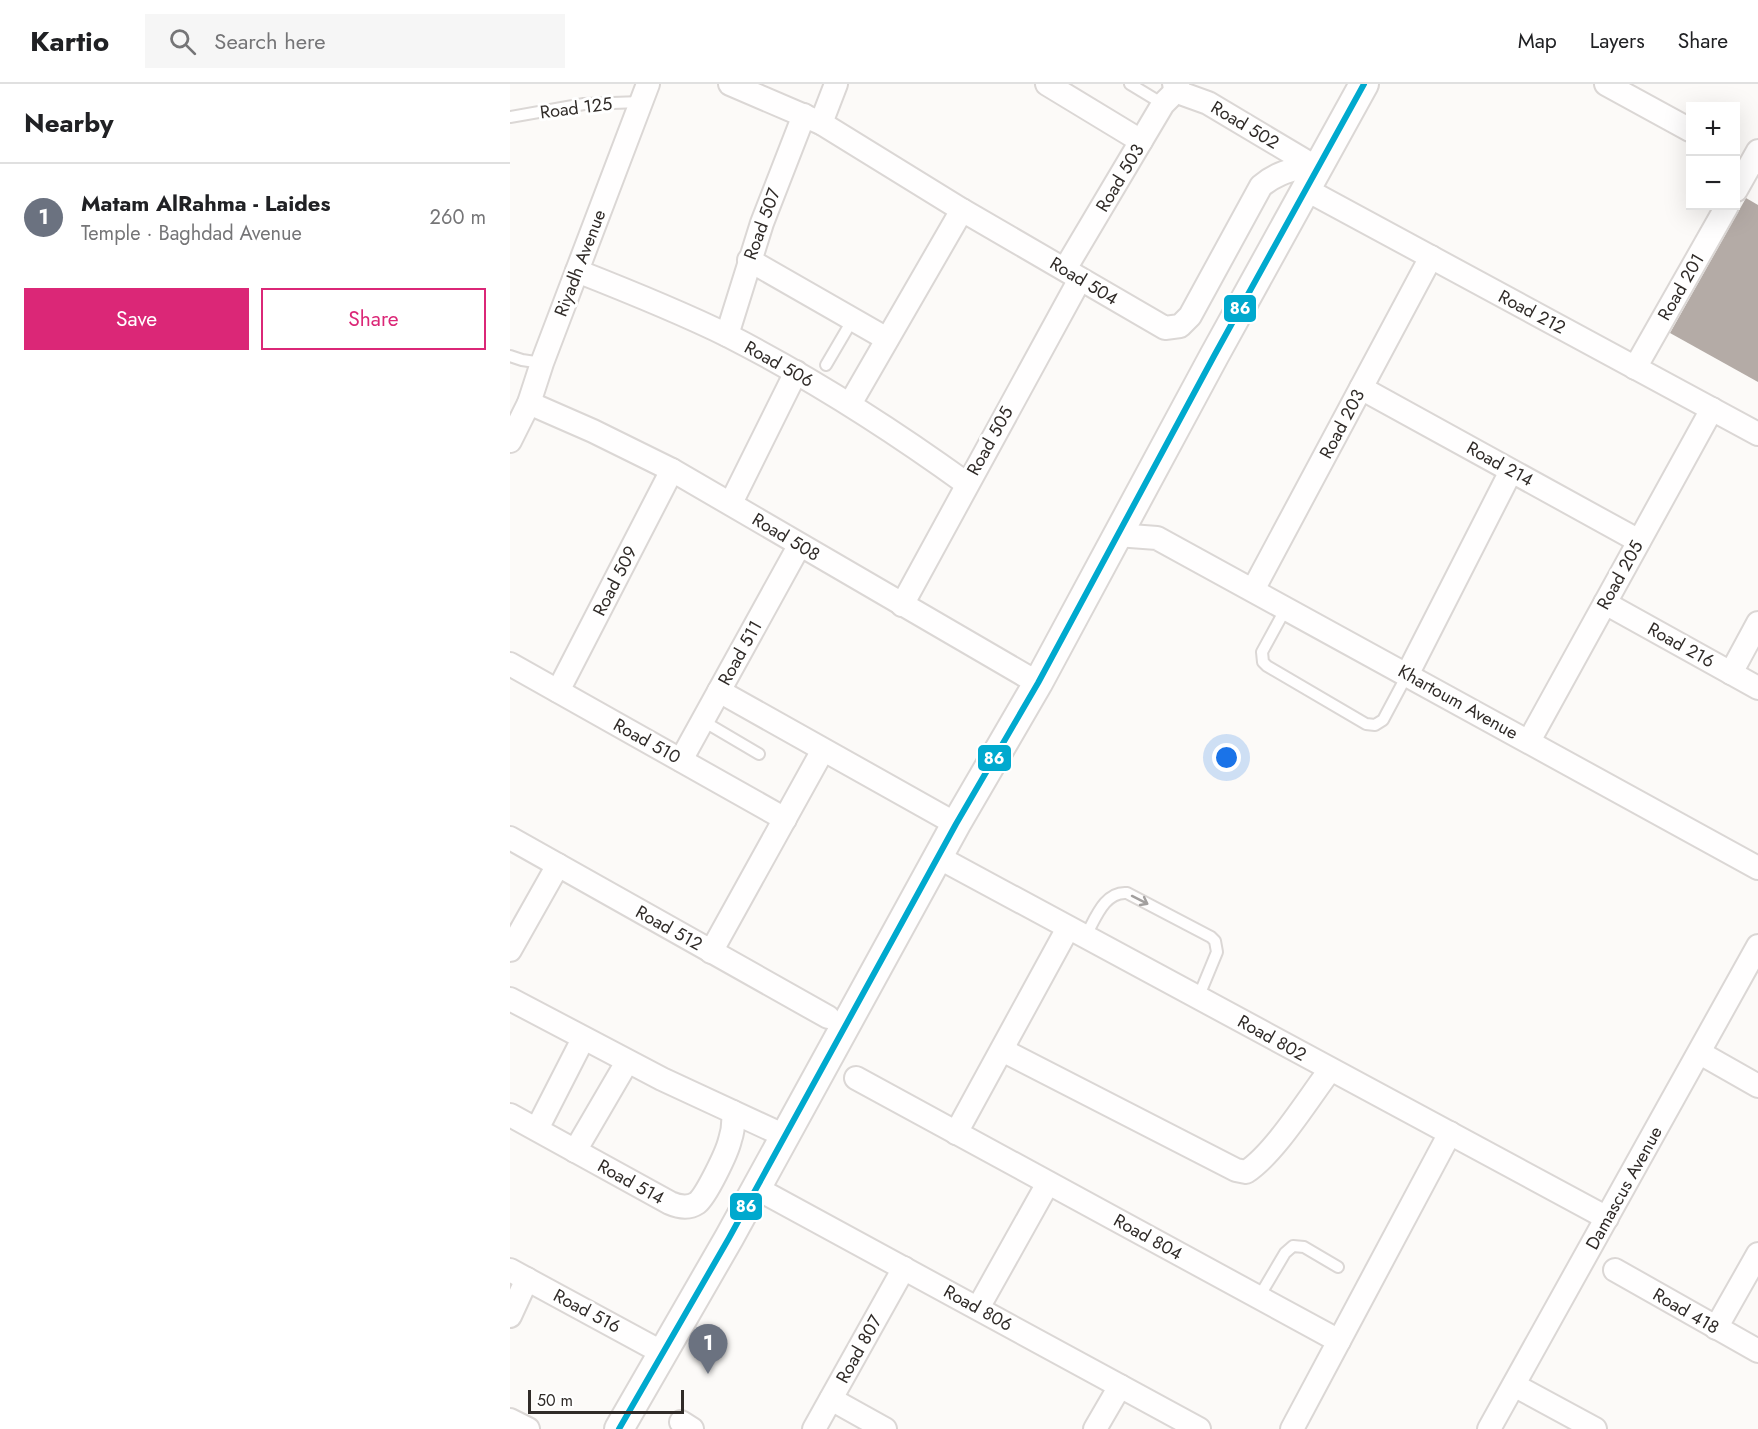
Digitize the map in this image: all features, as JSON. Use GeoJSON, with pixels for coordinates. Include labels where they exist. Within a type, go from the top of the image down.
{"type":"FeatureCollection","features":[{"type":"Feature","properties":{"kind":"street"},"geometry":{"type":"LineString","coordinates":[[730,84],[813,119]]}},
{"type":"Feature","properties":{"kind":"street","name":"Road 507"},"geometry":{"type":"LineString","coordinates":[[727,335],[749,260],[813,119],[836,84]]}},
{"type":"Feature","properties":{"kind":"street"},"geometry":{"type":"LineString","coordinates":[[1047,84],[1142,141]]}},
{"type":"Feature","properties":{"kind":"street"},"geometry":{"type":"LineString","coordinates":[[619,1429],[785,1136],[956,824],[1038,683],[1311,174],[1364,84]]}},
{"type":"Feature","properties":{"kind":"street"},"geometry":{"type":"LineString","coordinates":[[1606,84],[1686,128]]}},
{"type":"Feature","properties":{"kind":"street","name":"Riyadh Avenue"},"geometry":{"type":"LineString","coordinates":[[510,441],[529,404],[542,363],[645,93]]}},
{"type":"Feature","properties":{"kind":"street","name":"Road 503"},"geometry":{"type":"LineString","coordinates":[[1073,274],[1142,141],[1172,93]]}},
{"type":"Feature","properties":{"kind":"street","name":"Road 502"},"geometry":{"type":"LineString","coordinates":[[1172,93],[1183,94],[1208,103],[1311,174]]}},
{"type":"Feature","properties":{"kind":"street","name":"Road 504"},"geometry":{"type":"LineString","coordinates":[[813,119],[1158,325],[1173,328],[1180,326],[1190,316],[1261,186],[1270,178],[1281,173],[1311,174]]}},
{"type":"Feature","properties":{"kind":"street"},"geometry":{"type":"LineString","coordinates":[[1740,179],[1748,156]]}},
{"type":"Feature","properties":{"kind":"street","name":"Road 212"},"geometry":{"type":"LineString","coordinates":[[1311,174],[1431,257],[1758,434]]}},
{"type":"Feature","properties":{"kind":"street"},"geometry":{"type":"LineString","coordinates":[[849,404],[962,210]]}},
{"type":"Feature","properties":{"kind":"street","name":"Road 201"},"geometry":{"type":"LineString","coordinates":[[1635,368],[1725,210]]}},
{"type":"Feature","properties":{"kind":"street","name":"Road 203"},"geometry":{"type":"LineString","coordinates":[[1253,590],[1431,257]]}},
{"type":"Feature","properties":{"kind":"street"},"geometry":{"type":"LineString","coordinates":[[749,260],[887,339]]}},
{"type":"Feature","properties":{"kind":"street","name":"Road 506"},"geometry":{"type":"LineString","coordinates":[[577,271],[727,335],[796,372],[909,442],[966,484]]}},
{"type":"Feature","properties":{"kind":"street","name":"Road 505"},"geometry":{"type":"LineString","coordinates":[[902,605],[1073,274]]}},
{"type":"Feature","properties":{"kind":"street"},"geometry":{"type":"LineString","coordinates":[[731,503],[796,372]]}},
{"type":"Feature","properties":{"kind":"street","name":"Road 214"},"geometry":{"type":"LineString","coordinates":[[1361,388],[1639,541]]}},
{"type":"Feature","properties":{"kind":"street","name":"Road 508"},"geometry":{"type":"LineString","coordinates":[[529,404],[593,431],[672,470],[731,503],[799,546],[1038,683]]}},
{"type":"Feature","properties":{"kind":"street","name":"Road 205"},"geometry":{"type":"LineString","coordinates":[[1529,741],[1712,409]]}},
{"type":"Feature","properties":{"kind":"street","name":"Road 509"},"geometry":{"type":"LineString","coordinates":[[558,691],[672,470]]}},
{"type":"Feature","properties":{"kind":"street"},"geometry":{"type":"LineString","coordinates":[[1407,675],[1511,471]]}},
{"type":"Feature","properties":{"kind":"street","name":"Khartoum Avenue"},"geometry":{"type":"LineString","coordinates":[[1135,501],[1140,515],[1157,538]]}},
{"type":"Feature","properties":{"kind":"street","name":"Khartoum Avenue"},"geometry":{"type":"LineString","coordinates":[[1118,534],[1157,538],[1758,868]]}},
{"type":"Feature","properties":{"kind":"street","name":"Road 511"},"geometry":{"type":"LineString","coordinates":[[681,760],[799,546]]}},
{"type":"Feature","properties":{"kind":"street","name":"Road 216"},"geometry":{"type":"LineString","coordinates":[[1605,603],[1758,688]]}},
{"type":"Feature","properties":{"kind":"street"},"geometry":{"type":"LineString","coordinates":[[1731,673],[1758,623]]}},
{"type":"Feature","properties":{"kind":"street","name":"Road 510"},"geometry":{"type":"LineString","coordinates":[[510,664],[784,819]]}},
{"type":"Feature","properties":{"kind":"street"},"geometry":{"type":"LineString","coordinates":[[719,691],[956,824]]}},
{"type":"Feature","properties":{"kind":"street"},"geometry":{"type":"LineString","coordinates":[[711,952],[823,750]]}},
{"type":"Feature","properties":{"kind":"street","name":"Road 512"},"geometry":{"type":"LineString","coordinates":[[510,838],[828,1017]]}},
{"type":"Feature","properties":{"kind":"street","name":"Road 802"},"geometry":{"type":"LineString","coordinates":[[938,857],[1607,1218]]}},
{"type":"Feature","properties":{"kind":"street"},"geometry":{"type":"LineString","coordinates":[[510,950],[558,866]]}},
{"type":"Feature","properties":{"kind":"street"},"geometry":{"type":"LineString","coordinates":[[956,1133],[1002,1050],[1077,932]]}},
{"type":"Feature","properties":{"kind":"street","name":"Damascus Avenue"},"geometry":{"type":"LineString","coordinates":[[1489,1429],[1758,946]]}},
{"type":"Feature","properties":{"kind":"street"},"geometry":{"type":"LineString","coordinates":[[510,999],[627,1062],[785,1136]]}},
{"type":"Feature","properties":{"kind":"street"},"geometry":{"type":"LineString","coordinates":[[537,1129],[584,1039]]}},
{"type":"Feature","properties":{"kind":"street"},"geometry":{"type":"LineString","coordinates":[[1002,1050],[1236,1170],[1246,1172],[1281,1135],[1330,1070]]}},
{"type":"Feature","properties":{"kind":"street"},"geometry":{"type":"LineString","coordinates":[[1700,1053],[1758,1086]]}},
{"type":"Feature","properties":{"kind":"street"},"geometry":{"type":"LineString","coordinates":[[575,1151],[627,1062]]}},
{"type":"Feature","properties":{"kind":"street","name":"Road 804"},"geometry":{"type":"LineString","coordinates":[[856,1078],[1339,1341]]}},
{"type":"Feature","properties":{"kind":"street","name":"Road 514"},"geometry":{"type":"LineString","coordinates":[[510,1115],[670,1203],[679,1207],[688,1207],[703,1197],[727,1149],[733,1131],[732,1113]]}},
{"type":"Feature","properties":{"kind":"street"},"geometry":{"type":"LineString","coordinates":[[1292,1429],[1450,1134]]}},
{"type":"Feature","properties":{"kind":"street"},"geometry":{"type":"LineString","coordinates":[[978,1308],[1048,1183]]}},
{"type":"Feature","properties":{"kind":"street","name":"Road 806"},"geometry":{"type":"LineString","coordinates":[[756,1188],[1199,1429]]}},
{"type":"Feature","properties":{"kind":"street"},"geometry":{"type":"LineString","coordinates":[[1716,1328],[1758,1254]]}},
{"type":"Feature","properties":{"kind":"street","name":"Road 807"},"geometry":{"type":"LineString","coordinates":[[814,1429],[904,1268]]}},
{"type":"Feature","properties":{"kind":"street","name":"Road 418"},"geometry":{"type":"LineString","coordinates":[[1615,1270],[1758,1351]]}},
{"type":"Feature","properties":{"kind":"street"},"geometry":{"type":"LineString","coordinates":[[510,1316],[519,1275]]}},
{"type":"Feature","properties":{"kind":"street","name":"Road 516"},"geometry":{"type":"LineString","coordinates":[[519,1275],[663,1353]]}},
{"type":"Feature","properties":{"kind":"street"},"geometry":{"type":"LineString","coordinates":[[1514,1385],[1595,1429]]}},
{"type":"Feature","properties":{"kind":"street"},"geometry":{"type":"LineString","coordinates":[[1095,1429],[1120,1386]]}},
{"type":"Feature","properties":{"kind":"street"},"geometry":{"type":"LineString","coordinates":[[831,1399],[885,1429]]}},
{"type":"Feature","properties":{"kind":"street"},"geometry":{"type":"LineString","coordinates":[[510,1420],[528,1429]]}},
{"type":"Feature","properties":{"kind":"lane"},"geometry":{"type":"LineString","coordinates":[[1130,84],[1172,93]]}},
{"type":"Feature","properties":{"kind":"lane","name":"Road 125"},"geometry":{"type":"LineString","coordinates":[[510,117],[645,93]]}},
{"type":"Feature","properties":{"kind":"lane"},"geometry":{"type":"LineString","coordinates":[[826,365],[853,319]]}},
{"type":"Feature","properties":{"kind":"lane"},"geometry":{"type":"LineString","coordinates":[[510,356],[542,363]]}},
{"type":"Feature","properties":{"kind":"lane"},"geometry":{"type":"LineString","coordinates":[[1286,608],[1262,652],[1263,662],[1366,724],[1375,725],[1383,720],[1407,675]]}},
{"type":"Feature","properties":{"kind":"lane"},"geometry":{"type":"LineString","coordinates":[[703,721],[759,754]]}},
{"type":"Feature","properties":{"kind":"lane"},"geometry":{"type":"LineString","coordinates":[[1077,932],[1106,900],[1116,893],[1127,893],[1211,937],[1215,941],[1217,952],[1198,998]]}},
{"type":"Feature","properties":{"kind":"lane"},"geometry":{"type":"LineString","coordinates":[[1258,1297],[1285,1253],[1293,1246],[1304,1247],[1338,1267]]}},
{"type":"Feature","properties":{"kind":"building"},"geometry":{"type":"Polygon","coordinates":[[[1746,198],[1758,205],[1758,382],[1670,333],[1746,198]]]}},
{"type":"Feature","properties":{"kind":"transit line","name":"86"},"geometry":{"type":"LineString","coordinates":[[619,1429],[729,1238],[956,824],[1038,683],[1364,84]]}},
{"type":"Feature","properties":{"kind":"place","name":"Matam AlRahma - Laides"},"geometry":{"type":"Point","coordinates":[708,1374]}}]}
